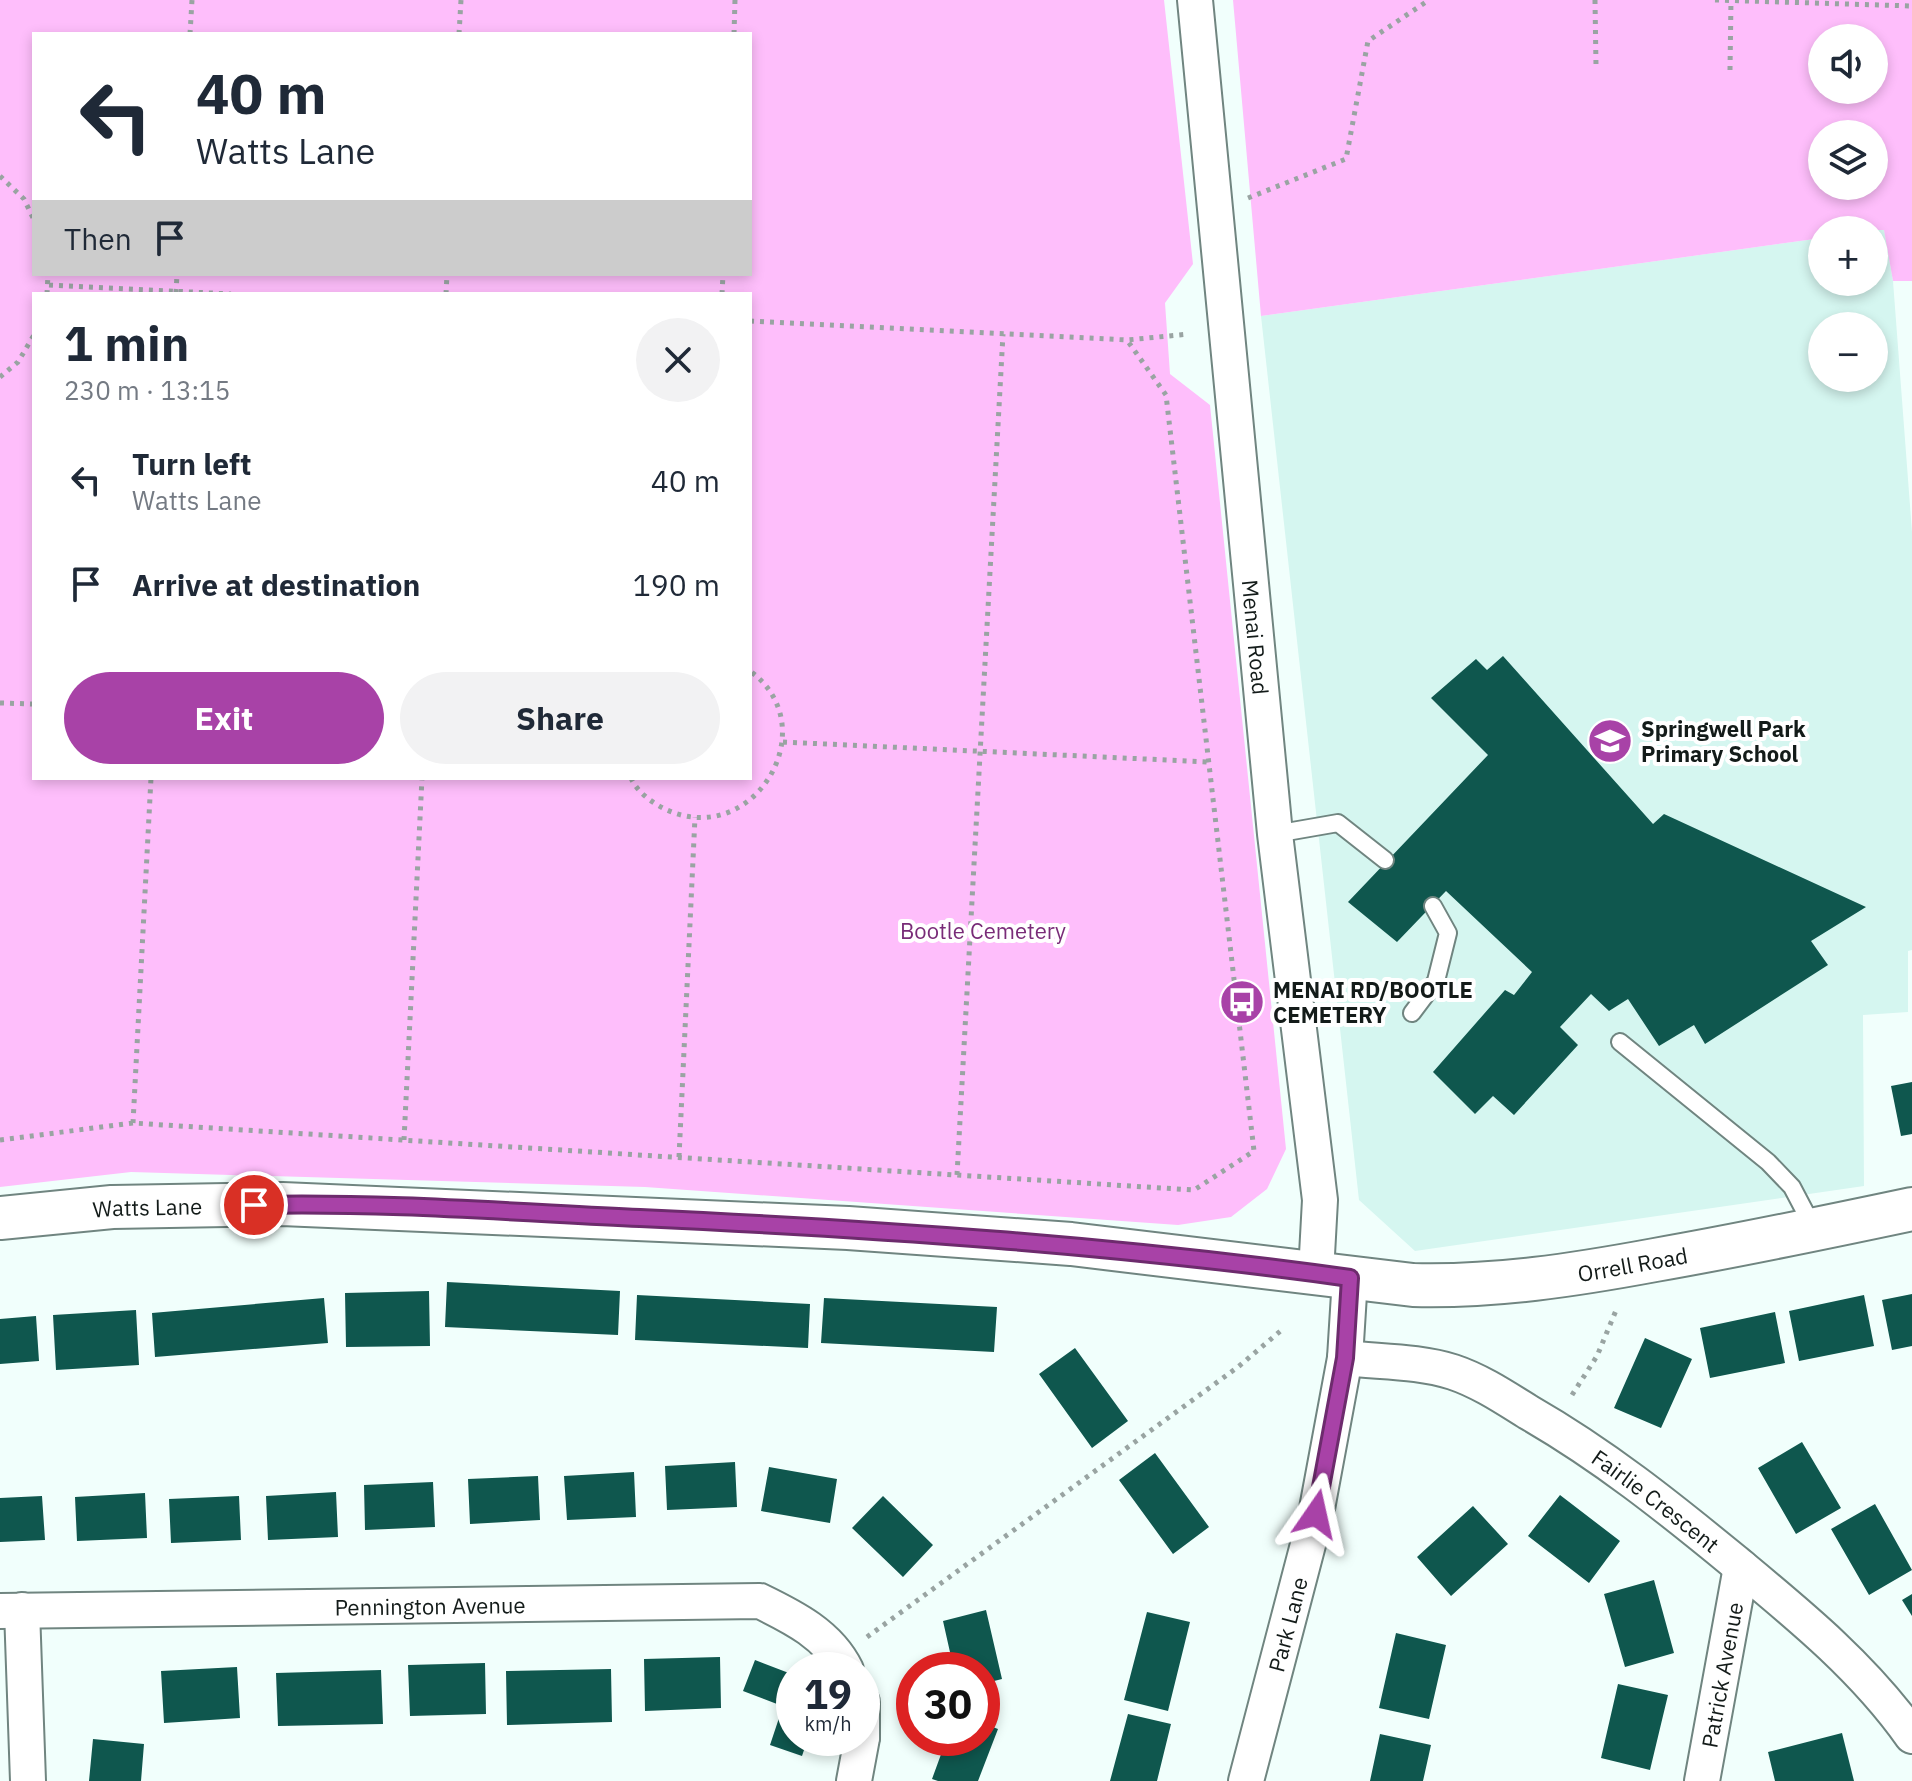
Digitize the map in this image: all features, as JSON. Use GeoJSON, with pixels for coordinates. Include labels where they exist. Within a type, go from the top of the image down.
{"type":"FeatureCollection","features":[{"type":"Feature","properties":{"kind":"street","name":"Menai Road"},"geometry":{"type":"LineString","coordinates":[[1195,0],[1275,834],[1320,1200],[1333,1275]]}},
{"type":"Feature","properties":{"kind":"street","name":"Watts Lane"},"geometry":{"type":"LineString","coordinates":[[0,1218],[112,1207],[267,1204],[493,1211],[848,1228],[1071,1244],[1333,1275]]}},
{"type":"Feature","properties":{"kind":"street","name":"Orrell Road"},"geometry":{"type":"LineString","coordinates":[[1333,1275],[1413,1285],[1524,1282],[1715,1250],[1912,1209]]}},
{"type":"Feature","properties":{"kind":"street","name":"Park Lane"},"geometry":{"type":"LineString","coordinates":[[1246,1781],[1316,1514],[1345,1358],[1333,1275]]}},
{"type":"Feature","properties":{"kind":"street","name":"Fairlie Crescent"},"geometry":{"type":"LineString","coordinates":[[1345,1358],[1452,1371],[1570,1436],[1609,1462],[1809,1624],[1907,1719]]}},
{"type":"Feature","properties":{"kind":"street","name":"Patrick Avenue"},"geometry":{"type":"LineString","coordinates":[[1702,1781],[1741,1567]]}},
{"type":"Feature","properties":{"kind":"street","name":"Pennington Avenue"},"geometry":{"type":"LineString","coordinates":[[11,1611],[760,1601],[815,1633],[832,1652]]}},
{"type":"Feature","properties":{"kind":"street"},"geometry":{"type":"LineString","coordinates":[[11,1611],[28,1781]]}},
{"type":"Feature","properties":{"kind":"street"},"geometry":{"type":"LineString","coordinates":[[854,1781],[859,1756]]}},
{"type":"Feature","properties":{"kind":"lane"},"geometry":{"type":"LineString","coordinates":[[1275,834],[1338,823],[1385,860]]}},
{"type":"Feature","properties":{"kind":"lane"},"geometry":{"type":"LineString","coordinates":[[1412,1013],[1436,981],[1448,933],[1433,906]]}},
{"type":"Feature","properties":{"kind":"lane"},"geometry":{"type":"LineString","coordinates":[[1620,1042],[1768,1162],[1792,1187],[1815,1230]]}},
{"type":"Feature","properties":{"kind":"path"},"geometry":{"type":"LineString","coordinates":[[190,32],[192,0]]}},
{"type":"Feature","properties":{"kind":"path"},"geometry":{"type":"LineString","coordinates":[[459,32],[461,0]]}},
{"type":"Feature","properties":{"kind":"path"},"geometry":{"type":"LineString","coordinates":[[734,32],[735,0]]}},
{"type":"Feature","properties":{"kind":"path"},"geometry":{"type":"LineString","coordinates":[[1215,211],[1346,159],[1368,41],[1429,0]]}},
{"type":"Feature","properties":{"kind":"path"},"geometry":{"type":"LineString","coordinates":[[1595,0],[1596,66]]}},
{"type":"Feature","properties":{"kind":"path"},"geometry":{"type":"LineString","coordinates":[[1715,0],[1912,6]]}},
{"type":"Feature","properties":{"kind":"path"},"geometry":{"type":"LineString","coordinates":[[1730,70],[1731,0]]}},
{"type":"Feature","properties":{"kind":"path"},"geometry":{"type":"LineString","coordinates":[[0,176],[24,199],[32,216]]}},
{"type":"Feature","properties":{"kind":"path"},"geometry":{"type":"LineString","coordinates":[[47,292],[48,276]]}},
{"type":"Feature","properties":{"kind":"path"},"geometry":{"type":"LineString","coordinates":[[49,285],[160,292]]}},
{"type":"Feature","properties":{"kind":"path"},"geometry":{"type":"LineString","coordinates":[[752,321],[1127,340],[1226,331]]}},
{"type":"Feature","properties":{"kind":"path"},"geometry":{"type":"LineString","coordinates":[[957,1175],[1003,334]]}},
{"type":"Feature","properties":{"kind":"path"},"geometry":{"type":"LineString","coordinates":[[0,377],[18,362],[32,338]]}},
{"type":"Feature","properties":{"kind":"path"},"geometry":{"type":"LineString","coordinates":[[0,1140],[133,1123],[1194,1190],[1254,1151],[1166,395],[1127,340]]}},
{"type":"Feature","properties":{"kind":"path"},"geometry":{"type":"LineString","coordinates":[[632,780],[654,804],[680,816],[709,818],[736,810],[760,793],[776,769],[783,742],[780,716],[771,692],[752,673]]}},
{"type":"Feature","properties":{"kind":"path"},"geometry":{"type":"LineString","coordinates":[[0,703],[32,704]]}},
{"type":"Feature","properties":{"kind":"path"},"geometry":{"type":"LineString","coordinates":[[783,742],[1209,762]]}},
{"type":"Feature","properties":{"kind":"path"},"geometry":{"type":"LineString","coordinates":[[133,1123],[151,780]]}},
{"type":"Feature","properties":{"kind":"path"},"geometry":{"type":"LineString","coordinates":[[404,1140],[422,780]]}},
{"type":"Feature","properties":{"kind":"path"},"geometry":{"type":"LineString","coordinates":[[679,1157],[695,817]]}},
{"type":"Feature","properties":{"kind":"path"},"geometry":{"type":"LineString","coordinates":[[1564,1407],[1597,1356],[1619,1304]]}},
{"type":"Feature","properties":{"kind":"path"},"geometry":{"type":"LineString","coordinates":[[859,1652],[1238,1367],[1284,1328]]}},
{"type":"Feature","properties":{"kind":"shaded area","name":"Springwell Park Primary School"},"geometry":{"type":"Polygon","coordinates":[[[1808,240],[1808,296],[1888,296],[1888,252],[1893,281],[1912,532],[1912,950],[1908,951],[1908,1012],[1863,1015],[1864,1186],[1415,1251],[1359,1200],[1261,316],[1808,240]]]}},
{"type":"Feature","properties":{"kind":"green space","name":"Bootle Cemetery"},"geometry":{"type":"Polygon","coordinates":[[[0,0],[1164,0],[1193,264],[1165,303],[1170,374],[1210,405],[1286,1149],[1267,1189],[1231,1217],[1178,1225],[645,1187],[131,1172],[0,1187],[0,0]]]}},
{"type":"Feature","properties":{"kind":"green space"},"geometry":{"type":"Polygon","coordinates":[[[1233,0],[1912,0],[1912,281],[1893,281],[1888,253],[1888,216],[1808,216],[1808,240],[1261,316],[1233,0]]]}},
{"type":"Feature","properties":{"kind":"building"},"geometry":{"type":"Polygon","coordinates":[[[1503,656],[1653,824],[1664,814],[1866,907],[1811,941],[1828,965],[1705,1044],[1694,1025],[1659,1046],[1628,999],[1609,1011],[1591,994],[1560,1027],[1578,1045],[1514,1115],[1493,1096],[1475,1114],[1433,1072],[1505,990],[1514,995],[1532,972],[1446,891],[1397,942],[1348,902],[1488,755],[1431,698],[1476,659],[1487,670],[1503,656]]]}},
{"type":"Feature","properties":{"kind":"building"},"geometry":{"type":"Polygon","coordinates":[[[1912,1082],[1912,1134],[1901,1136],[1891,1086],[1912,1082]]]}},
{"type":"Feature","properties":{"kind":"building"},"geometry":{"type":"Polygon","coordinates":[[[447,1282],[620,1291],[618,1335],[445,1327],[447,1282]]]}},
{"type":"Feature","properties":{"kind":"building"},"geometry":{"type":"Polygon","coordinates":[[[429,1291],[430,1346],[346,1347],[345,1293],[429,1291]]]}},
{"type":"Feature","properties":{"kind":"building"},"geometry":{"type":"Polygon","coordinates":[[[1912,1294],[1912,1346],[1892,1350],[1882,1300],[1912,1294]]]}},
{"type":"Feature","properties":{"kind":"building"},"geometry":{"type":"Polygon","coordinates":[[[637,1295],[810,1304],[808,1348],[635,1340],[637,1295]]]}},
{"type":"Feature","properties":{"kind":"building"},"geometry":{"type":"Polygon","coordinates":[[[1864,1295],[1874,1346],[1799,1361],[1789,1311],[1864,1295]]]}},
{"type":"Feature","properties":{"kind":"building"},"geometry":{"type":"Polygon","coordinates":[[[324,1298],[328,1343],[155,1357],[152,1313],[324,1298]]]}},
{"type":"Feature","properties":{"kind":"building"},"geometry":{"type":"Polygon","coordinates":[[[824,1298],[997,1307],[994,1352],[821,1343],[824,1298]]]}},
{"type":"Feature","properties":{"kind":"building"},"geometry":{"type":"Polygon","coordinates":[[[136,1310],[139,1365],[56,1370],[53,1315],[136,1310]]]}},
{"type":"Feature","properties":{"kind":"building"},"geometry":{"type":"Polygon","coordinates":[[[1775,1312],[1785,1363],[1710,1378],[1700,1328],[1775,1312]]]}},
{"type":"Feature","properties":{"kind":"building"},"geometry":{"type":"Polygon","coordinates":[[[36,1316],[39,1361],[0,1364],[0,1319],[36,1316]]]}},
{"type":"Feature","properties":{"kind":"building"},"geometry":{"type":"Polygon","coordinates":[[[1645,1338],[1692,1359],[1661,1428],[1614,1408],[1645,1338]]]}},
{"type":"Feature","properties":{"kind":"building"},"geometry":{"type":"Polygon","coordinates":[[[1075,1348],[1128,1421],[1092,1448],[1039,1374],[1075,1348]]]}},
{"type":"Feature","properties":{"kind":"building"},"geometry":{"type":"Polygon","coordinates":[[[1802,1442],[1841,1508],[1796,1534],[1758,1468],[1802,1442]]]}},
{"type":"Feature","properties":{"kind":"building"},"geometry":{"type":"Polygon","coordinates":[[[1155,1453],[1209,1527],[1173,1554],[1119,1480],[1155,1453]]]}},
{"type":"Feature","properties":{"kind":"building"},"geometry":{"type":"Polygon","coordinates":[[[735,1462],[737,1507],[667,1510],[665,1466],[735,1462]]]}},
{"type":"Feature","properties":{"kind":"building"},"geometry":{"type":"Polygon","coordinates":[[[769,1467],[837,1479],[830,1523],[761,1511],[769,1467]]]}},
{"type":"Feature","properties":{"kind":"building"},"geometry":{"type":"Polygon","coordinates":[[[634,1472],[636,1517],[567,1520],[564,1476],[634,1472]]]}},
{"type":"Feature","properties":{"kind":"building"},"geometry":{"type":"Polygon","coordinates":[[[538,1476],[540,1520],[470,1524],[468,1479],[538,1476]]]}},
{"type":"Feature","properties":{"kind":"building"},"geometry":{"type":"Polygon","coordinates":[[[433,1482],[435,1527],[365,1530],[364,1485],[433,1482]]]}},
{"type":"Feature","properties":{"kind":"building"},"geometry":{"type":"Polygon","coordinates":[[[336,1492],[338,1537],[268,1540],[266,1496],[336,1492]]]}},
{"type":"Feature","properties":{"kind":"building"},"geometry":{"type":"Polygon","coordinates":[[[145,1493],[147,1538],[77,1541],[75,1497],[145,1493]]]}},
{"type":"Feature","properties":{"kind":"building"},"geometry":{"type":"Polygon","coordinates":[[[1560,1495],[1620,1541],[1589,1583],[1528,1536],[1560,1495]]]}},
{"type":"Feature","properties":{"kind":"building"},"geometry":{"type":"Polygon","coordinates":[[[42,1496],[45,1540],[0,1542],[0,1498],[42,1496]]]}},
{"type":"Feature","properties":{"kind":"building"},"geometry":{"type":"Polygon","coordinates":[[[239,1496],[241,1540],[171,1543],[169,1499],[239,1496]]]}},
{"type":"Feature","properties":{"kind":"building"},"geometry":{"type":"Polygon","coordinates":[[[883,1496],[933,1545],[903,1577],[852,1528],[883,1496]]]}},
{"type":"Feature","properties":{"kind":"building"},"geometry":{"type":"Polygon","coordinates":[[[1875,1504],[1912,1570],[1869,1595],[1831,1529],[1875,1504]]]}},
{"type":"Feature","properties":{"kind":"building"},"geometry":{"type":"Polygon","coordinates":[[[1473,1506],[1508,1544],[1451,1596],[1417,1557],[1473,1506]]]}},
{"type":"Feature","properties":{"kind":"building"},"geometry":{"type":"Polygon","coordinates":[[[1654,1580],[1674,1653],[1625,1667],[1604,1594],[1654,1580]]]}},
{"type":"Feature","properties":{"kind":"building"},"geometry":{"type":"Polygon","coordinates":[[[1912,1594],[1912,1616],[1902,1600],[1912,1594]]]}},
{"type":"Feature","properties":{"kind":"building"},"geometry":{"type":"Polygon","coordinates":[[[986,1610],[996,1652],[950,1652],[943,1621],[986,1610]]]}},
{"type":"Feature","properties":{"kind":"building"},"geometry":{"type":"Polygon","coordinates":[[[1147,1612],[1190,1622],[1168,1711],[1124,1700],[1147,1612]]]}},
{"type":"Feature","properties":{"kind":"building"},"geometry":{"type":"Polygon","coordinates":[[[1396,1633],[1446,1645],[1429,1719],[1379,1708],[1396,1633]]]}},
{"type":"Feature","properties":{"kind":"building"},"geometry":{"type":"Polygon","coordinates":[[[720,1657],[721,1708],[645,1711],[644,1659],[720,1657]]]}},
{"type":"Feature","properties":{"kind":"building"},"geometry":{"type":"Polygon","coordinates":[[[755,1660],[776,1668],[776,1704],[743,1691],[755,1660]]]}},
{"type":"Feature","properties":{"kind":"building"},"geometry":{"type":"Polygon","coordinates":[[[485,1663],[486,1714],[410,1716],[408,1665],[485,1663]]]}},
{"type":"Feature","properties":{"kind":"building"},"geometry":{"type":"Polygon","coordinates":[[[237,1667],[240,1718],[164,1723],[161,1671],[237,1667]]]}},
{"type":"Feature","properties":{"kind":"building"},"geometry":{"type":"Polygon","coordinates":[[[611,1669],[612,1722],[507,1725],[506,1671],[611,1669]]]}},
{"type":"Feature","properties":{"kind":"building"},"geometry":{"type":"Polygon","coordinates":[[[381,1670],[383,1724],[278,1726],[276,1673],[381,1670]]]}},
{"type":"Feature","properties":{"kind":"building"},"geometry":{"type":"Polygon","coordinates":[[[1618,1684],[1668,1695],[1650,1770],[1601,1758],[1618,1684]]]}},
{"type":"Feature","properties":{"kind":"building"},"geometry":{"type":"Polygon","coordinates":[[[1128,1714],[1171,1724],[1157,1781],[1110,1781],[1128,1714]]]}},
{"type":"Feature","properties":{"kind":"building"},"geometry":{"type":"Polygon","coordinates":[[[776,1727],[776,1747],[770,1745],[776,1727]]]}},
{"type":"Feature","properties":{"kind":"building"},"geometry":{"type":"Polygon","coordinates":[[[1842,1733],[1854,1781],[1775,1781],[1768,1752],[1842,1733]]]}},
{"type":"Feature","properties":{"kind":"building"},"geometry":{"type":"Polygon","coordinates":[[[1380,1734],[1431,1745],[1423,1781],[1370,1781],[1380,1734]]]}},
{"type":"Feature","properties":{"kind":"building"},"geometry":{"type":"Polygon","coordinates":[[[93,1739],[144,1744],[141,1781],[89,1781],[93,1739]]]}},
{"type":"Feature","properties":{"kind":"building"},"geometry":{"type":"Polygon","coordinates":[[[940,1756],[988,1756],[978,1781],[932,1779],[940,1756]]]}},
{"type":"Feature","properties":{"kind":"place","name":"Springwell Park Primary School"},"geometry":{"type":"Point","coordinates":[1610,741]}},
{"type":"Feature","properties":{"kind":"place","name":"MENAI RD/BOOTLE CEMETERY"},"geometry":{"type":"Point","coordinates":[1242,1002]}},
{"type":"Feature","properties":{"kind":"route"},"geometry":{"type":"LineString","coordinates":[[254,1205],[493,1211],[848,1228],[1071,1244],[1350,1278],[1345,1358],[1316,1514]]}}]}
